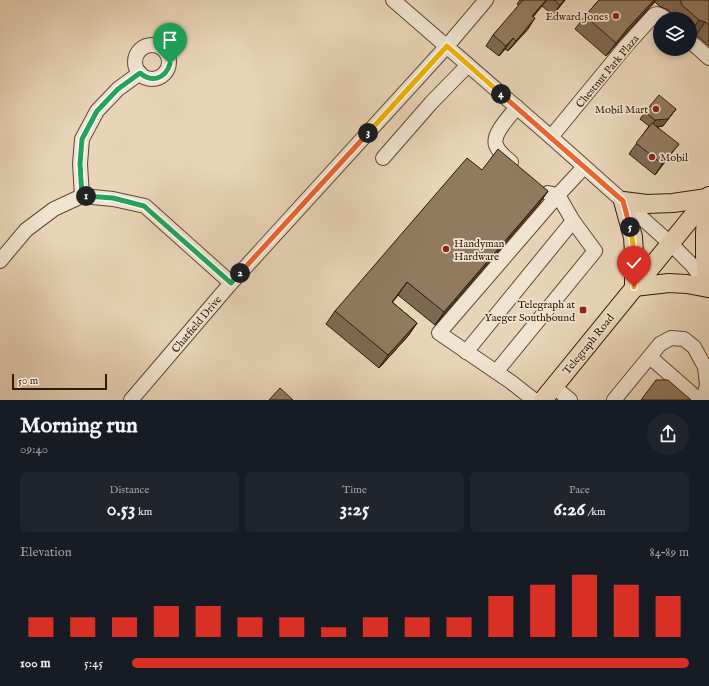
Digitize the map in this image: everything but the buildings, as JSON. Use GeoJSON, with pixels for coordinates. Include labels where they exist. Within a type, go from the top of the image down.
{"type":"FeatureCollection","features":[{"type":"Feature","properties":{"kind":"main road"},"geometry":{"type":"LineString","coordinates":[[708,197],[704,234],[709,289],[687,284],[669,283],[634,287],[633,237],[623,201],[647,204],[673,204],[708,197]]}},
{"type":"Feature","properties":{"kind":"main road","name":"Telegraph Road"},"geometry":{"type":"LineString","coordinates":[[548,393],[708,197]]}},
{"type":"Feature","properties":{"kind":"street"},"geometry":{"type":"LineString","coordinates":[[393,0],[517,107],[670,243],[692,265],[709,289]]}},
{"type":"Feature","properties":{"kind":"street","name":"Chatfield Drive"},"geometry":{"type":"LineString","coordinates":[[131,400],[231,283],[447,46],[486,0]]}},
{"type":"Feature","properties":{"kind":"street","name":"Chestnut Park Plaza"},"geometry":{"type":"LineString","coordinates":[[551,137],[625,47],[653,16]]}},
{"type":"Feature","properties":{"kind":"street"},"geometry":{"type":"LineString","coordinates":[[697,47],[709,58]]}},
{"type":"Feature","properties":{"kind":"street"},"geometry":{"type":"LineString","coordinates":[[383,158],[431,103],[468,65]]}},
{"type":"Feature","properties":{"kind":"street"},"geometry":{"type":"LineString","coordinates":[[82,196],[80,164],[82,139],[97,111],[118,89],[140,73]]}},
{"type":"Feature","properties":{"kind":"street"},"geometry":{"type":"LineString","coordinates":[[517,107],[496,134],[496,145],[503,156],[520,170]]}},
{"type":"Feature","properties":{"kind":"street"},"geometry":{"type":"LineString","coordinates":[[534,400],[511,382],[439,333],[584,167]]}},
{"type":"Feature","properties":{"kind":"street"},"geometry":{"type":"LineString","coordinates":[[496,372],[595,251],[573,221],[558,195],[547,193],[536,183]]}},
{"type":"Feature","properties":{"kind":"street"},"geometry":{"type":"LineString","coordinates":[[0,261],[26,230],[54,209],[82,196],[113,198],[144,206],[231,283]]}},
{"type":"Feature","properties":{"kind":"street"},"geometry":{"type":"LineString","coordinates":[[466,352],[573,221]]}},
{"type":"Feature","properties":{"kind":"street"},"geometry":{"type":"LineString","coordinates":[[614,400],[660,344],[671,338],[684,339],[694,348],[705,367],[708,385],[703,400]]}},
{"type":"Feature","properties":{"kind":"street"},"geometry":{"type":"LineString","coordinates":[[650,357],[699,400]]}},
{"type":"Feature","properties":{"kind":"street"},"geometry":{"type":"LineString","coordinates":[[548,393],[570,400]]}},
{"type":"Feature","properties":{"kind":"place","name":"Edward Jones"},"geometry":{"type":"Point","coordinates":[616,16]}},
{"type":"Feature","properties":{"kind":"place","name":"Mobil Mart"},"geometry":{"type":"Point","coordinates":[656,109]}},
{"type":"Feature","properties":{"kind":"place","name":"Mobil"},"geometry":{"type":"Point","coordinates":[652,157]}},
{"type":"Feature","properties":{"kind":"place","name":"Handyman Hardware"},"geometry":{"type":"Point","coordinates":[446,249]}},
{"type":"Feature","properties":{"kind":"place","name":"Telegraph at Yaeger Southbound"},"geometry":{"type":"Point","coordinates":[583,310]}},
{"type":"Feature","properties":{"kind":"route"},"geometry":{"type":"LineString","coordinates":[[170,64],[165,74],[155,79],[149,79],[140,73],[118,89],[97,111],[82,139],[80,164],[82,196],[113,198],[144,206],[231,283],[447,46],[623,201],[633,237],[634,287]]}}]}
